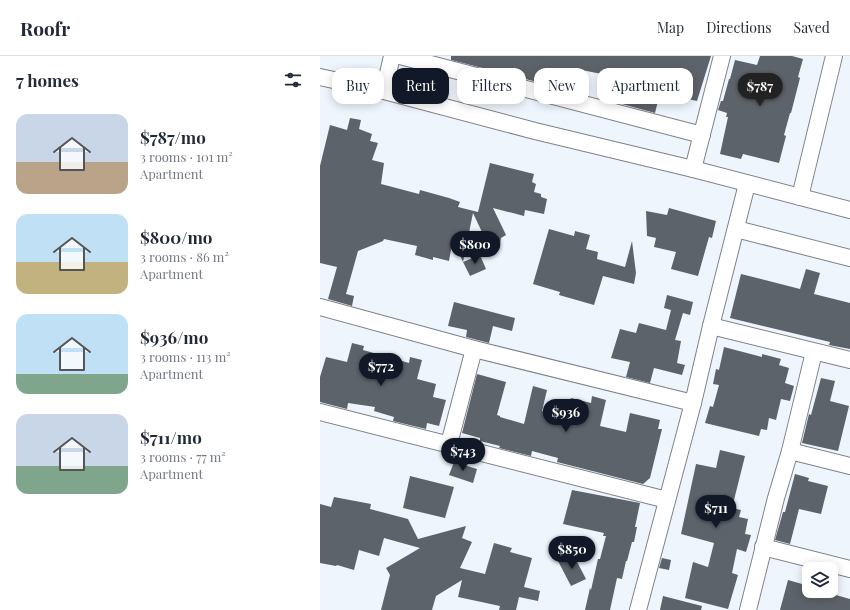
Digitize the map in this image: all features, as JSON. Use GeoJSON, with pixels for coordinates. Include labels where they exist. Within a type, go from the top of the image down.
{"type":"FeatureCollection","features":[{"type":"Feature","properties":{"kind":"street"},"geometry":{"type":"LineString","coordinates":[[392,56],[384,91],[535,131],[693,169],[850,210]]}},
{"type":"Feature","properties":{"kind":"street"},"geometry":{"type":"LineString","coordinates":[[400,56],[702,135]]}},
{"type":"Feature","properties":{"kind":"street"},"geometry":{"type":"LineString","coordinates":[[693,169],[722,56]]}},
{"type":"Feature","properties":{"kind":"street"},"geometry":{"type":"LineString","coordinates":[[800,197],[834,56]]}},
{"type":"Feature","properties":{"kind":"street"},"geometry":{"type":"LineString","coordinates":[[320,77],[332,80]]}},
{"type":"Feature","properties":{"kind":"street"},"geometry":{"type":"LineString","coordinates":[[638,610],[693,403],[747,184]]}},
{"type":"Feature","properties":{"kind":"street"},"geometry":{"type":"LineString","coordinates":[[736,229],[850,258]]}},
{"type":"Feature","properties":{"kind":"street"},"geometry":{"type":"LineString","coordinates":[[320,307],[474,349],[693,403]]}},
{"type":"Feature","properties":{"kind":"street"},"geometry":{"type":"LineString","coordinates":[[711,326],[850,360]]}},
{"type":"Feature","properties":{"kind":"street"},"geometry":{"type":"LineString","coordinates":[[449,444],[474,349]]}},
{"type":"Feature","properties":{"kind":"street"},"geometry":{"type":"LineString","coordinates":[[748,610],[763,547],[790,451],[814,352]]}},
{"type":"Feature","properties":{"kind":"street"},"geometry":{"type":"LineString","coordinates":[[320,412],[667,500]]}},
{"type":"Feature","properties":{"kind":"street"},"geometry":{"type":"LineString","coordinates":[[790,451],[850,466]]}},
{"type":"Feature","properties":{"kind":"street"},"geometry":{"type":"LineString","coordinates":[[763,547],[850,570]]}},
{"type":"Feature","properties":{"kind":"building"},"geometry":{"type":"Polygon","coordinates":[[[451,56],[711,56],[697,101],[693,100],[693,68],[597,68],[597,73],[589,71],[589,68],[534,68],[534,81],[526,79],[526,68],[482,68],[451,60],[451,56]]]}},
{"type":"Feature","properties":{"kind":"building"},"geometry":{"type":"Polygon","coordinates":[[[760,56],[792,56],[803,59],[798,77],[800,78],[784,135],[786,136],[779,163],[743,154],[741,159],[720,154],[728,117],[726,117],[727,113],[718,110],[721,101],[723,101],[735,60],[757,65],[760,56]]]}},
{"type":"Feature","properties":{"kind":"building"},"geometry":{"type":"Polygon","coordinates":[[[622,104],[657,104],[655,113],[622,104]]]}},
{"type":"Feature","properties":{"kind":"building"},"geometry":{"type":"Polygon","coordinates":[[[350,118],[361,120],[359,129],[372,134],[370,141],[378,143],[372,160],[384,163],[381,184],[419,194],[420,190],[449,198],[460,202],[458,207],[478,212],[490,163],[534,174],[532,182],[536,184],[534,192],[541,194],[541,197],[547,199],[544,214],[525,210],[524,216],[493,208],[506,235],[501,238],[499,249],[489,247],[473,213],[463,262],[453,239],[449,261],[433,257],[433,260],[415,255],[417,246],[384,239],[383,241],[358,251],[346,294],[354,296],[352,306],[328,299],[337,267],[320,263],[320,166],[330,125],[347,130],[350,118]]]}},
{"type":"Feature","properties":{"kind":"building"},"geometry":{"type":"Polygon","coordinates":[[[669,208],[716,221],[712,238],[709,237],[698,276],[671,269],[676,252],[654,247],[656,238],[647,236],[646,211],[667,215],[669,208]]]}},
{"type":"Feature","properties":{"kind":"building"},"geometry":{"type":"Polygon","coordinates":[[[549,229],[574,236],[575,231],[590,235],[586,249],[598,252],[597,259],[625,267],[632,241],[636,273],[634,284],[603,276],[594,305],[559,295],[560,292],[533,284],[549,229]]]}},
{"type":"Feature","properties":{"kind":"building"},"geometry":{"type":"Polygon","coordinates":[[[480,255],[486,269],[470,276],[463,262],[480,255]]]}},
{"type":"Feature","properties":{"kind":"building"},"geometry":{"type":"Polygon","coordinates":[[[806,269],[820,273],[814,294],[850,303],[850,349],[829,345],[830,342],[730,318],[741,274],[800,289],[806,269]]]}},
{"type":"Feature","properties":{"kind":"building"},"geometry":{"type":"Polygon","coordinates":[[[667,295],[693,302],[690,315],[683,313],[675,340],[681,341],[677,363],[685,365],[682,375],[654,368],[650,383],[626,377],[630,362],[611,358],[620,329],[636,333],[639,323],[666,330],[671,310],[664,308],[667,295]]]}},
{"type":"Feature","properties":{"kind":"building"},"geometry":{"type":"Polygon","coordinates":[[[454,302],[515,318],[512,331],[493,326],[489,343],[466,337],[467,330],[448,326],[454,302]]]}},
{"type":"Feature","properties":{"kind":"building"},"geometry":{"type":"Polygon","coordinates":[[[352,343],[364,346],[363,350],[409,363],[410,357],[422,360],[417,379],[436,384],[433,397],[446,400],[439,426],[427,423],[426,429],[393,421],[394,417],[374,411],[375,407],[348,403],[347,409],[320,402],[320,377],[326,357],[347,362],[352,343]]]}},
{"type":"Feature","properties":{"kind":"building"},"geometry":{"type":"Polygon","coordinates":[[[724,347],[762,357],[762,354],[781,359],[779,365],[789,368],[785,383],[794,386],[790,401],[781,399],[776,420],[769,418],[767,430],[761,429],[759,436],[705,423],[710,406],[713,407],[719,385],[713,384],[716,369],[719,370],[724,347]]]}},
{"type":"Feature","properties":{"kind":"building"},"geometry":{"type":"Polygon","coordinates":[[[477,374],[506,382],[497,415],[524,424],[533,386],[547,390],[542,411],[567,418],[571,398],[591,403],[592,396],[606,400],[600,426],[626,432],[630,413],[660,420],[658,429],[662,429],[650,478],[643,484],[557,462],[558,458],[532,451],[531,456],[499,448],[500,446],[480,441],[480,438],[462,433],[477,374]]]}},
{"type":"Feature","properties":{"kind":"building"},"geometry":{"type":"Polygon","coordinates":[[[821,378],[835,381],[830,401],[849,406],[838,451],[802,443],[809,414],[811,415],[821,378]]]}},
{"type":"Feature","properties":{"kind":"building"},"geometry":{"type":"Polygon","coordinates":[[[720,450],[745,456],[732,508],[741,510],[739,517],[748,519],[745,534],[751,535],[746,552],[737,549],[732,573],[738,575],[728,609],[685,598],[693,562],[708,567],[714,543],[681,534],[696,464],[716,468],[720,450]]]}},
{"type":"Feature","properties":{"kind":"building"},"geometry":{"type":"Polygon","coordinates":[[[454,462],[477,469],[473,483],[449,475],[454,462]]]}},
{"type":"Feature","properties":{"kind":"building"},"geometry":{"type":"Polygon","coordinates":[[[795,474],[809,478],[808,481],[828,486],[821,514],[799,509],[790,544],[775,540],[783,512],[785,512],[795,474]]]}},
{"type":"Feature","properties":{"kind":"building"},"geometry":{"type":"Polygon","coordinates":[[[410,476],[454,487],[445,518],[403,508],[410,476]]]}},
{"type":"Feature","properties":{"kind":"building"},"geometry":{"type":"Polygon","coordinates":[[[572,490],[640,503],[635,527],[637,527],[634,542],[632,542],[622,579],[617,578],[610,610],[585,610],[598,559],[600,559],[606,536],[603,536],[604,533],[563,524],[572,490]]]}},
{"type":"Feature","properties":{"kind":"building"},"geometry":{"type":"Polygon","coordinates":[[[334,497],[371,504],[370,509],[408,519],[418,539],[466,526],[462,538],[472,542],[460,568],[485,574],[494,543],[512,548],[510,552],[532,558],[524,587],[540,591],[538,601],[519,597],[516,610],[499,610],[500,606],[458,597],[462,580],[436,596],[432,610],[381,610],[390,575],[386,568],[420,548],[384,538],[379,556],[359,550],[354,570],[337,565],[320,563],[320,504],[331,507],[334,497]]]}},
{"type":"Feature","properties":{"kind":"building"},"geometry":{"type":"Polygon","coordinates":[[[573,554],[586,579],[571,586],[558,561],[573,554]]]}},
{"type":"Feature","properties":{"kind":"building"},"geometry":{"type":"Polygon","coordinates":[[[662,558],[671,560],[669,570],[659,568],[662,558]]]}},
{"type":"Feature","properties":{"kind":"building"},"geometry":{"type":"Polygon","coordinates":[[[788,580],[802,584],[802,598],[838,598],[838,596],[850,599],[850,610],[780,610],[788,580]]]}},
{"type":"Feature","properties":{"kind":"building"},"geometry":{"type":"Polygon","coordinates":[[[663,596],[702,606],[701,610],[660,610],[663,596]]]}}]}
